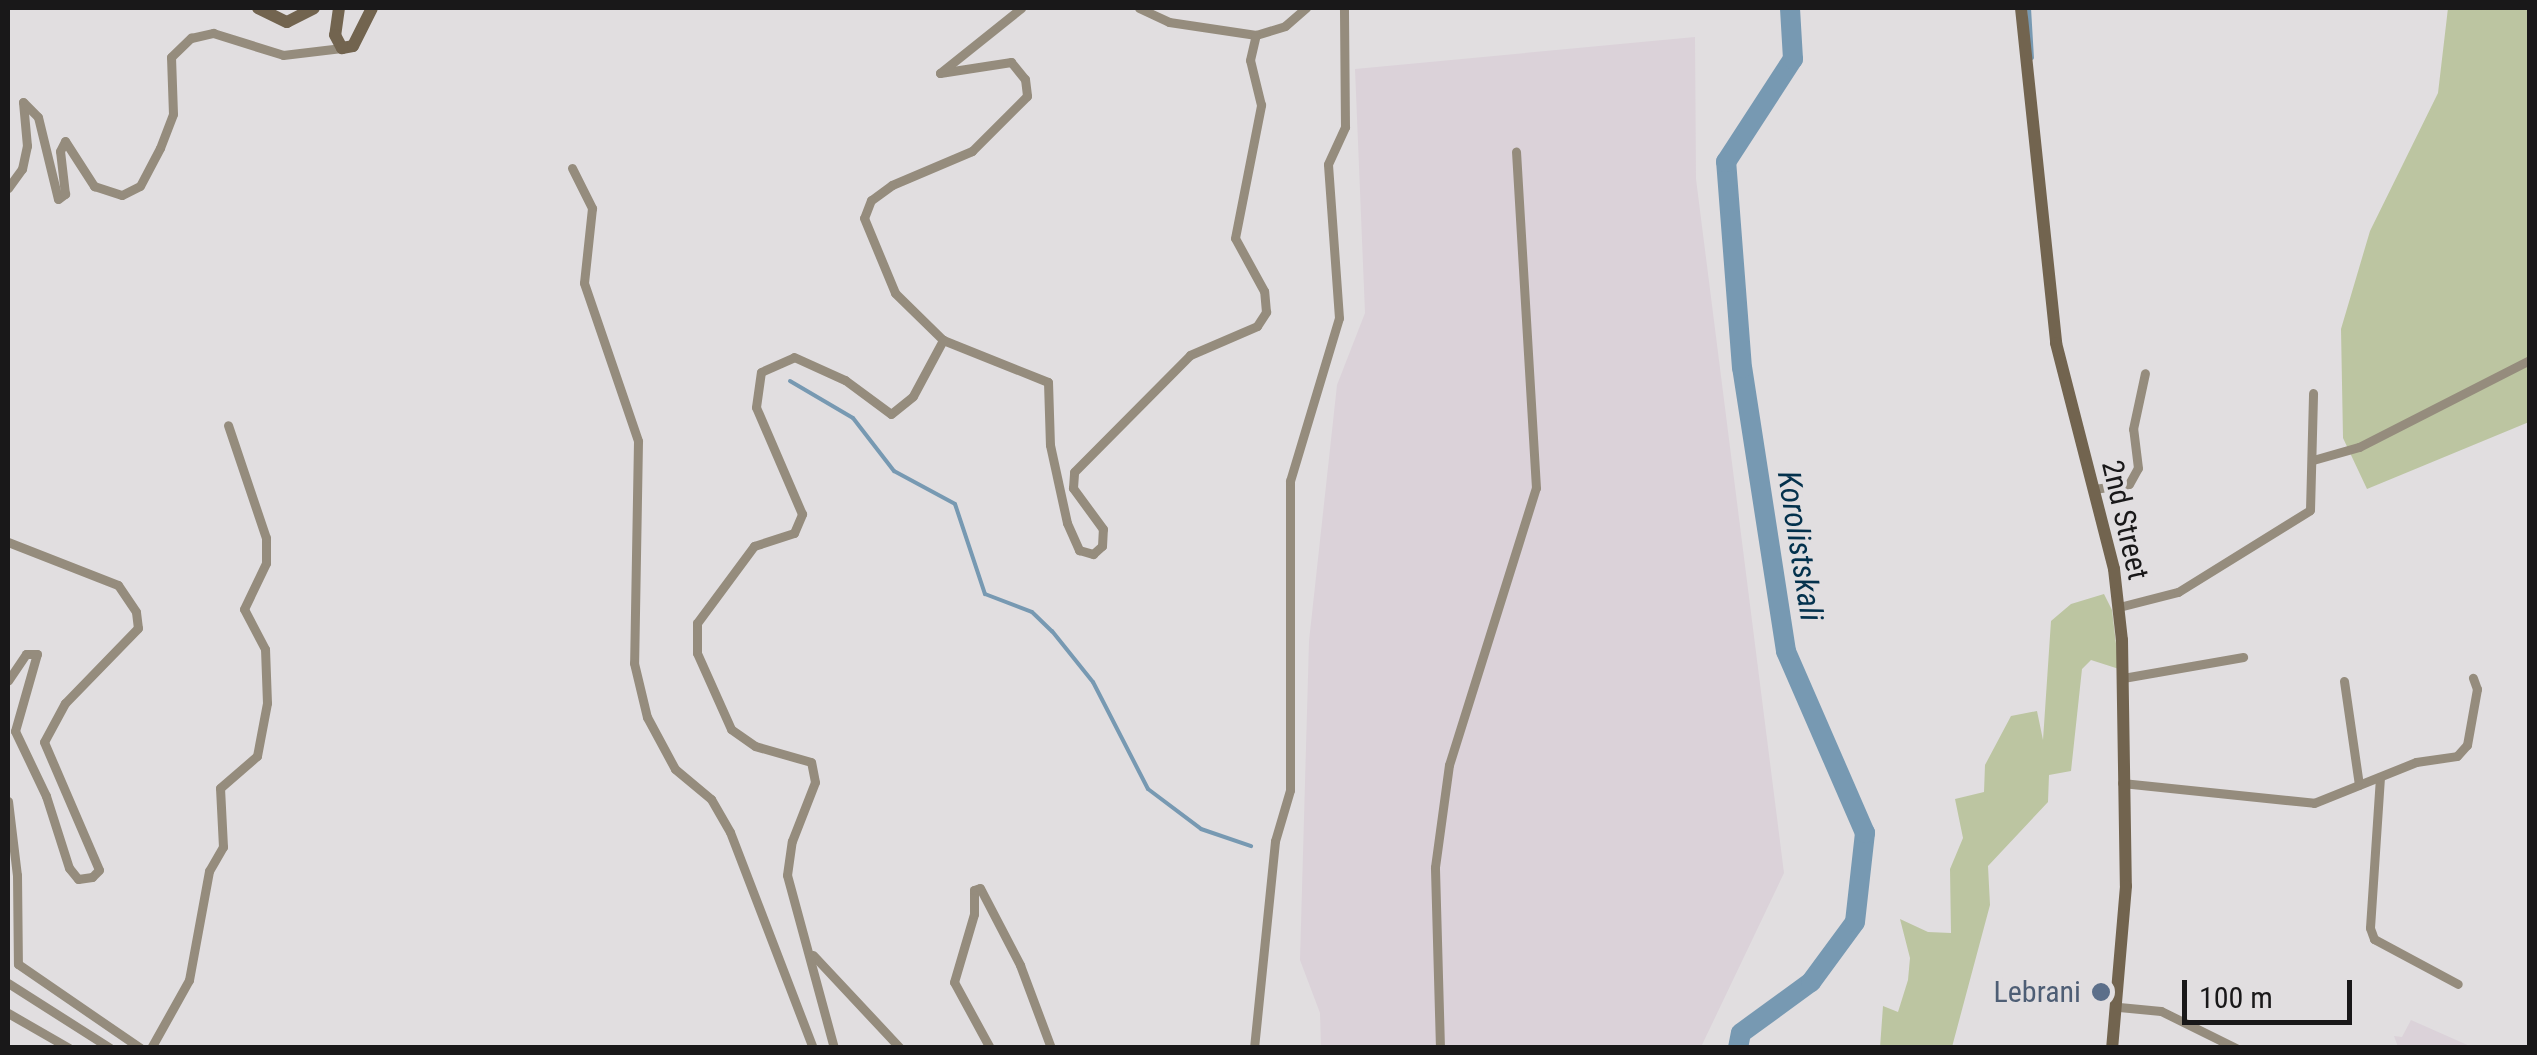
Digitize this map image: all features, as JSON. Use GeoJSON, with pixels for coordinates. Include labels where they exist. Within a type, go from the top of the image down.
{"type":"FeatureCollection","features":[{"type":"Feature","properties":{"kind":"street"},"geometry":{"type":"LineString","coordinates":[[258,8],[287,22],[314,8]]}},
{"type":"Feature","properties":{"kind":"street"},"geometry":{"type":"LineString","coordinates":[[339,8],[336,35],[342,48]]}},
{"type":"Feature","properties":{"kind":"street"},"geometry":{"type":"LineString","coordinates":[[8,188],[26,154],[23,102],[38,117],[58,199],[65,194],[60,152],[65,141],[94,186],[122,194],[140,186],[160,148],[173,114],[171,57],[191,38],[213,34],[283,55],[342,48],[354,46],[372,8]]}},
{"type":"Feature","properties":{"kind":"street"},"geometry":{"type":"LineString","coordinates":[[1020,8],[940,73],[1010,62],[1025,79],[1027,96],[1017,113],[972,150],[892,185],[872,200],[864,218],[895,293],[943,340],[1048,382],[1050,445],[1067,523],[1079,550],[1094,554],[1102,546],[1104,529],[1073,488],[1074,472],[1190,355],[1257,326],[1266,312],[1264,291],[1235,238],[1261,105],[1250,60],[1256,35]]}},
{"type":"Feature","properties":{"kind":"street"},"geometry":{"type":"LineString","coordinates":[[1139,8],[1169,22],[1256,35],[1284,26],[1306,8]]}},
{"type":"Feature","properties":{"kind":"street"},"geometry":{"type":"LineString","coordinates":[[1254,1048],[1275,841],[1290,790],[1290,481],[1339,318],[1328,164],[1345,127],[1344,8]]}},
{"type":"Feature","properties":{"kind":"street","name":"2nd Street"},"geometry":{"type":"LineString","coordinates":[[2021,8],[2056,343],[2094,489],[2118,607],[2126,886],[2119,1007],[2111,1045]]}},
{"type":"Feature","properties":{"kind":"street"},"geometry":{"type":"LineString","coordinates":[[1440,1048],[1435,867],[1449,764],[1536,488],[1516,152]]}},
{"type":"Feature","properties":{"kind":"street"},"geometry":{"type":"LineString","coordinates":[[572,168],[592,208],[584,282],[638,441],[634,664],[647,717],[675,769],[711,799],[730,832],[814,1048]]}},
{"type":"Feature","properties":{"kind":"street"},"geometry":{"type":"LineString","coordinates":[[834,1048],[786,876],[792,841],[815,782],[811,762],[755,746],[731,729],[696,653],[698,623],[754,546],[794,533],[802,514],[756,407],[760,372],[794,357],[845,380],[891,414],[912,396],[943,340]]}},
{"type":"Feature","properties":{"kind":"street"},"geometry":{"type":"LineString","coordinates":[[2313,460],[2359,448],[2530,360]]}},
{"type":"Feature","properties":{"kind":"street"},"geometry":{"type":"LineString","coordinates":[[2094,489],[2129,484],[2138,468],[2132,429],[2145,373]]}},
{"type":"Feature","properties":{"kind":"street"},"geometry":{"type":"LineString","coordinates":[[2118,607],[2178,592],[2292,526],[2310,510],[2313,394]]}},
{"type":"Feature","properties":{"kind":"street"},"geometry":{"type":"LineString","coordinates":[[150,1048],[189,980],[198,948],[210,871],[224,847],[220,788],[256,756],[268,703],[265,650],[244,609],[266,563],[266,538],[228,425]]}},
{"type":"Feature","properties":{"kind":"street"},"geometry":{"type":"LineString","coordinates":[[8,542],[118,585],[136,612],[138,628],[65,703],[44,742],[99,870],[92,877],[78,879],[69,868],[46,796],[14,731],[37,654],[26,654],[8,681]]}},
{"type":"Feature","properties":{"kind":"street"},"geometry":{"type":"LineString","coordinates":[[2123,678],[2243,656]]}},
{"type":"Feature","properties":{"kind":"street"},"geometry":{"type":"LineString","coordinates":[[2122,783],[2314,804],[2380,777],[2457,756],[2467,745],[2478,689],[2473,678]]}},
{"type":"Feature","properties":{"kind":"street"},"geometry":{"type":"LineString","coordinates":[[2344,681],[2359,785]]}},
{"type":"Feature","properties":{"kind":"street"},"geometry":{"type":"LineString","coordinates":[[2380,777],[2370,928],[2374,939],[2458,984]]}},
{"type":"Feature","properties":{"kind":"street"},"geometry":{"type":"LineString","coordinates":[[8,802],[18,874],[18,964],[140,1048]]}},
{"type":"Feature","properties":{"kind":"street"},"geometry":{"type":"LineString","coordinates":[[990,1048],[954,982],[974,914],[974,890],[980,888],[1020,966],[1050,1048]]}},
{"type":"Feature","properties":{"kind":"street"},"geometry":{"type":"LineString","coordinates":[[810,952],[900,1048]]}},
{"type":"Feature","properties":{"kind":"street"},"geometry":{"type":"LineString","coordinates":[[8,983],[110,1048]]}},
{"type":"Feature","properties":{"kind":"street"},"geometry":{"type":"LineString","coordinates":[[2119,1007],[2161,1011],[2236,1048]]}},
{"type":"Feature","properties":{"kind":"street"},"geometry":{"type":"LineString","coordinates":[[8,1013],[69,1048]]}},
{"type":"Feature","properties":{"kind":"shaded area"},"geometry":{"type":"Polygon","coordinates":[[[1695,37],[1696,179],[1784,873],[1701,1047],[1321,1047],[1320,1013],[1300,960],[1309,641],[1337,385],[1365,313],[1355,69],[1695,37]]]}},
{"type":"Feature","properties":{"kind":"shaded area"},"geometry":{"type":"Polygon","coordinates":[[[2411,1020],[2472,1047],[2398,1047],[2394,1036],[2402,1037],[2411,1020]]]}},
{"type":"Feature","properties":{"kind":"green space"},"geometry":{"type":"Polygon","coordinates":[[[2448,8],[2529,8],[2529,422],[2367,489],[2343,438],[2341,329],[2370,231],[2438,93],[2448,8]]]}},
{"type":"Feature","properties":{"kind":"green space"},"geometry":{"type":"Polygon","coordinates":[[[2104,594],[2112,610],[2119,669],[2091,660],[2082,669],[2071,771],[2049,775],[2048,802],[1988,866],[1990,905],[1952,1047],[1880,1048],[1883,1006],[1898,1012],[1908,980],[1910,958],[1900,919],[1928,932],[1951,933],[1950,869],[1963,838],[1955,799],[1984,792],[1985,765],[2011,716],[2037,711],[2043,740],[2051,621],[2071,604],[2104,594]]]}},
{"type":"Feature","properties":{"kind":"waterway","name":"Korolistskali"},"geometry":{"type":"LineString","coordinates":[[1738,1048],[1741,1033],[1811,982],[1855,922],[1865,833],[1786,651],[1742,368],[1726,162],[1793,59],[1790,8]]}},
{"type":"Feature","properties":{"kind":"waterway"},"geometry":{"type":"LineString","coordinates":[[2029,8],[2032,58]]}},
{"type":"Feature","properties":{"kind":"waterway"},"geometry":{"type":"LineString","coordinates":[[790,381],[853,418],[894,471],[955,504],[985,594],[1032,612],[1052,631],[1093,682],[1148,789],[1201,829],[1251,846]]}},
{"type":"Feature","properties":{"kind":"place","name":"Lebrani"},"geometry":{"type":"Point","coordinates":[2101,992]}}]}
